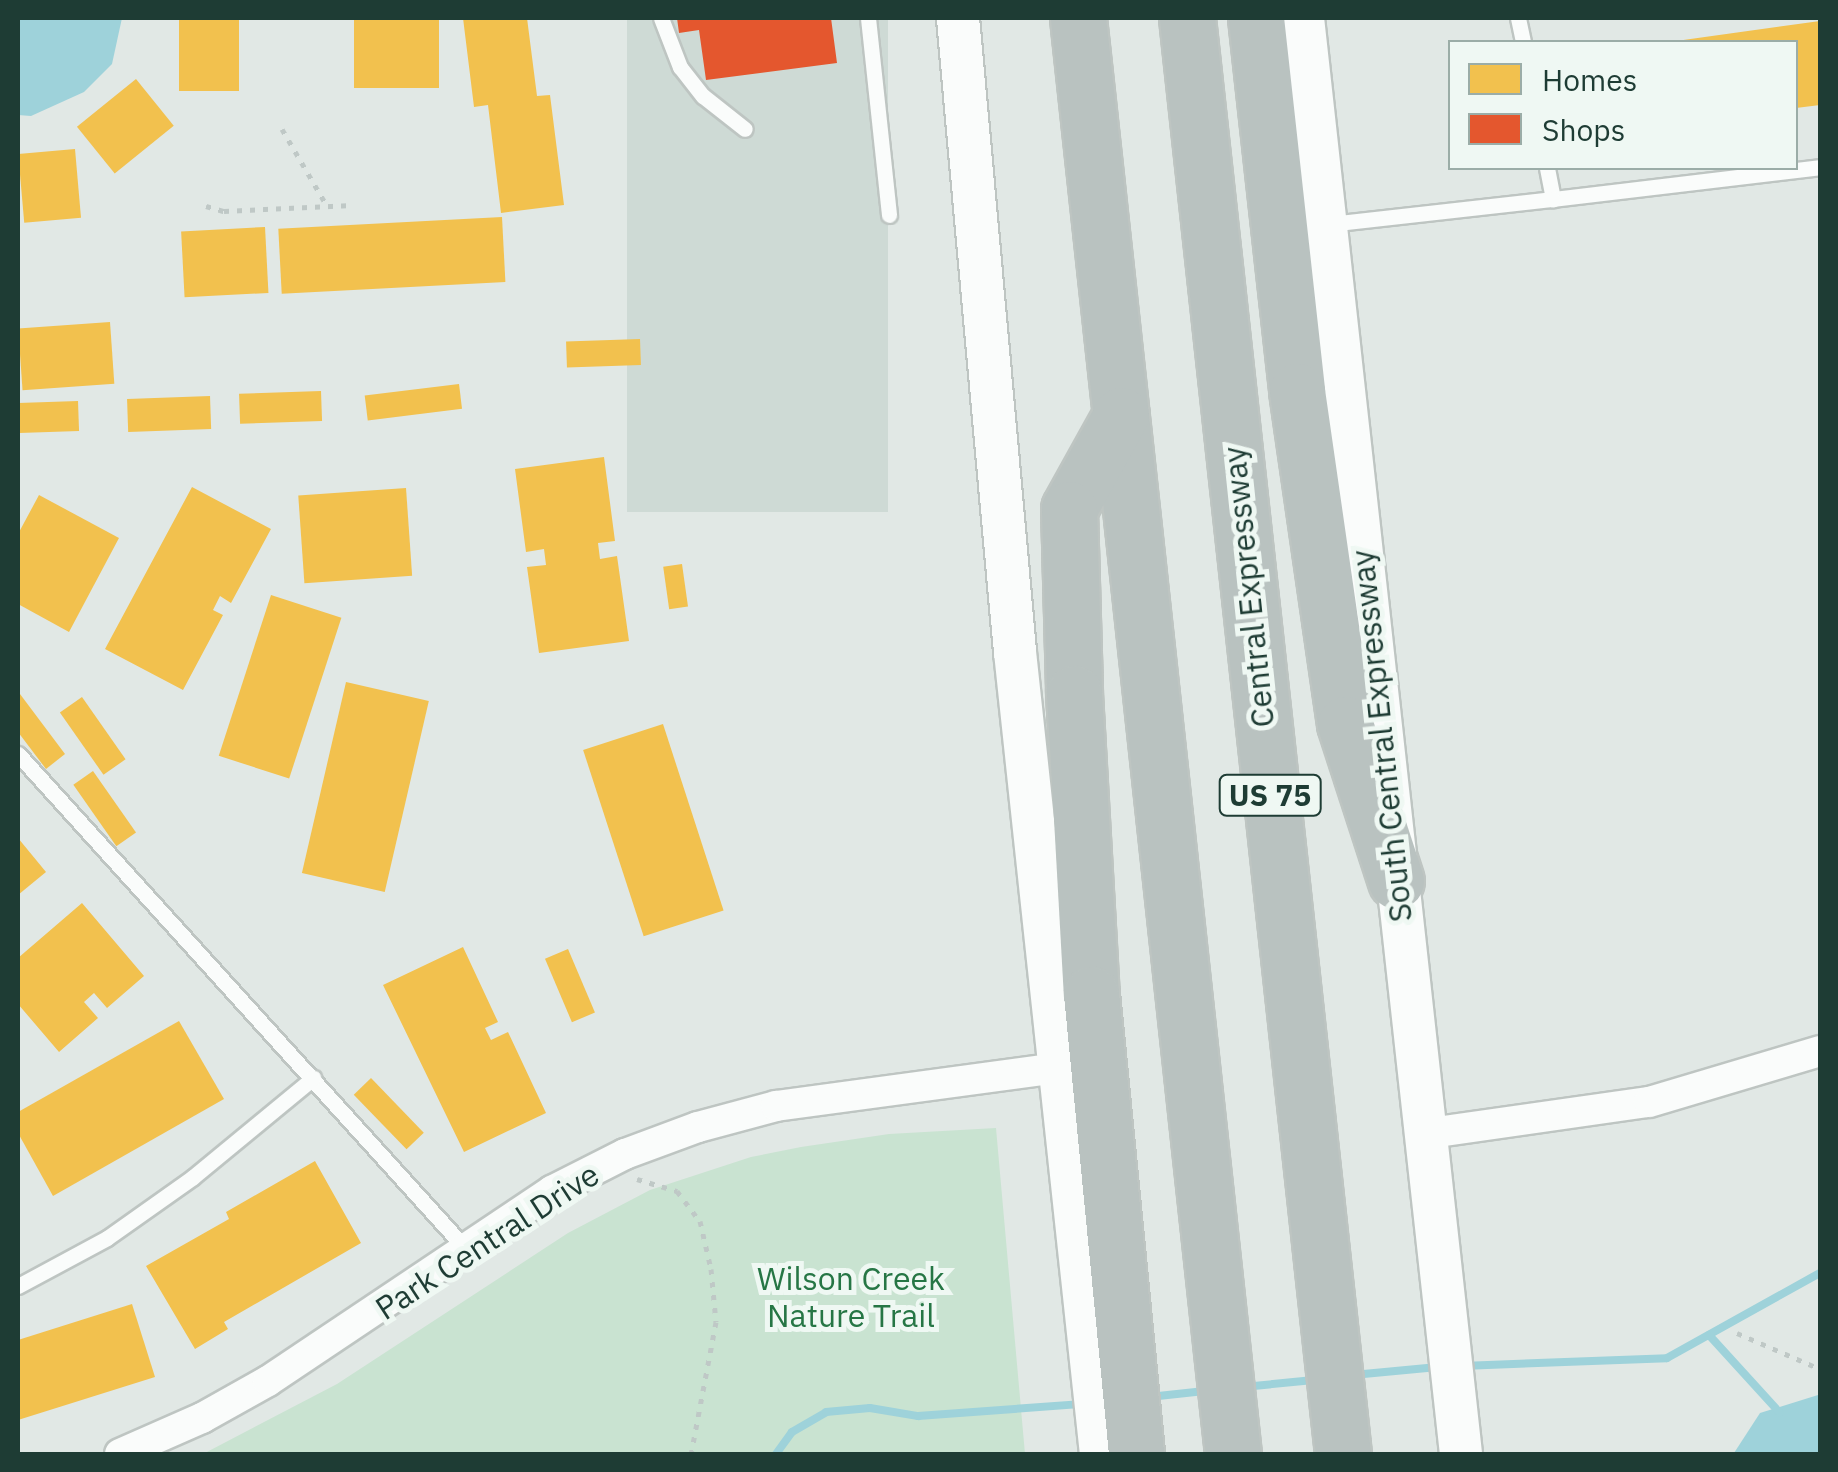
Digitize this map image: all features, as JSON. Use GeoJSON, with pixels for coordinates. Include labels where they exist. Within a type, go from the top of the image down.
{"type":"FeatureCollection","features":[{"type":"Feature","properties":{"kind":"highway"},"geometry":{"type":"LineString","coordinates":[[1078,18],[1233,1454]]}},
{"type":"Feature","properties":{"kind":"highway","name":"Central Expressway"},"geometry":{"type":"LineString","coordinates":[[1188,18],[1343,1454]]}},
{"type":"Feature","properties":{"kind":"highway"},"geometry":{"type":"LineString","coordinates":[[1256,18],[1297,392],[1346,724],[1396,881]]}},
{"type":"Feature","properties":{"kind":"highway"},"geometry":{"type":"LineString","coordinates":[[1118,1452],[1104,1331],[1069,510],[1121,415]]}},
{"type":"Feature","properties":{"kind":"main road"},"geometry":{"type":"LineString","coordinates":[[958,18],[1058,1068],[1104,1331]]}},
{"type":"Feature","properties":{"kind":"main road","name":"South Central Expressway"},"geometry":{"type":"LineString","coordinates":[[1303,18],[1460,1454]]}},
{"type":"Feature","properties":{"kind":"street"},"geometry":{"type":"LineString","coordinates":[[1423,1134],[1649,1102],[1820,1052]]}},
{"type":"Feature","properties":{"kind":"street","name":"Park Central Drive"},"geometry":{"type":"LineString","coordinates":[[120,1454],[202,1418],[268,1381],[562,1185],[698,1127],[776,1106],[1058,1068]]}},
{"type":"Feature","properties":{"kind":"lane"},"geometry":{"type":"LineString","coordinates":[[661,18],[680,66],[703,96],[746,128]]}},
{"type":"Feature","properties":{"kind":"lane"},"geometry":{"type":"LineString","coordinates":[[868,18],[889,215]]}},
{"type":"Feature","properties":{"kind":"lane"},"geometry":{"type":"LineString","coordinates":[[1547,170],[1554,199]]}},
{"type":"Feature","properties":{"kind":"lane"},"geometry":{"type":"LineString","coordinates":[[1326,224],[1795,170]]}},
{"type":"Feature","properties":{"kind":"lane"},"geometry":{"type":"LineString","coordinates":[[18,754],[465,1248]]}},
{"type":"Feature","properties":{"kind":"lane"},"geometry":{"type":"LineString","coordinates":[[18,1286],[107,1238],[193,1176],[314,1078]]}},
{"type":"Feature","properties":{"kind":"path"},"geometry":{"type":"LineString","coordinates":[[282,129],[326,206]]}},
{"type":"Feature","properties":{"kind":"path"},"geometry":{"type":"LineString","coordinates":[[206,206],[224,211],[352,205]]}},
{"type":"Feature","properties":{"kind":"path"},"geometry":{"type":"LineString","coordinates":[[624,1183],[637,1179],[677,1191],[700,1221],[708,1253],[716,1322],[691,1454]]}},
{"type":"Feature","properties":{"kind":"path"},"geometry":{"type":"LineString","coordinates":[[1737,1333],[1820,1369]]}},
{"type":"Feature","properties":{"kind":"shaded area"},"geometry":{"type":"Polygon","coordinates":[[[627,18],[888,18],[888,512],[627,512],[627,18]]]}},
{"type":"Feature","properties":{"kind":"green space","name":"Wilson Creek Nature Trail"},"geometry":{"type":"Polygon","coordinates":[[[996,1128],[1025,1454],[203,1454],[337,1384],[568,1233],[650,1190],[751,1157],[801,1147],[889,1134],[996,1128]]]}},
{"type":"Feature","properties":{"kind":"water"},"geometry":{"type":"Polygon","coordinates":[[[18,18],[122,18],[112,64],[84,92],[31,116],[18,115],[18,18]]]}},
{"type":"Feature","properties":{"kind":"water"},"geometry":{"type":"Polygon","coordinates":[[[1818,1395],[1820,1454],[1734,1453],[1760,1413],[1818,1395]]]}},
{"type":"Feature","properties":{"kind":"building: Homes"},"geometry":{"type":"Polygon","coordinates":[[[179,18],[239,18],[239,91],[179,91],[179,18]]]}},
{"type":"Feature","properties":{"kind":"building: Homes"},"geometry":{"type":"Polygon","coordinates":[[[354,18],[439,18],[439,88],[354,88],[354,18]]]}},
{"type":"Feature","properties":{"kind":"building: Homes"},"geometry":{"type":"Polygon","coordinates":[[[463,18],[527,18],[537,96],[550,95],[564,205],[501,213],[488,105],[474,107],[463,18]]]}},
{"type":"Feature","properties":{"kind":"building: Homes"},"geometry":{"type":"Polygon","coordinates":[[[1820,21],[1820,105],[1798,108],[1798,40],[1683,40],[1820,21]]]}},
{"type":"Feature","properties":{"kind":"building: Homes"},"geometry":{"type":"Polygon","coordinates":[[[136,79],[174,126],[115,173],[77,127],[136,79]]]}},
{"type":"Feature","properties":{"kind":"building: Homes"},"geometry":{"type":"Polygon","coordinates":[[[75,149],[81,218],[24,223],[18,154],[75,149]]]}},
{"type":"Feature","properties":{"kind":"building: Homes"},"geometry":{"type":"Polygon","coordinates":[[[502,217],[505,282],[282,294],[278,229],[502,217]]]}},
{"type":"Feature","properties":{"kind":"building: Homes"},"geometry":{"type":"Polygon","coordinates":[[[265,227],[268,293],[185,297],[181,231],[265,227]]]}},
{"type":"Feature","properties":{"kind":"building: Homes"},"geometry":{"type":"Polygon","coordinates":[[[110,322],[114,384],[23,390],[18,328],[110,322]]]}},
{"type":"Feature","properties":{"kind":"building: Homes"},"geometry":{"type":"Polygon","coordinates":[[[640,339],[641,365],[567,368],[566,342],[640,339]]]}},
{"type":"Feature","properties":{"kind":"building: Homes"},"geometry":{"type":"Polygon","coordinates":[[[459,384],[462,409],[368,420],[365,396],[459,384]]]}},
{"type":"Feature","properties":{"kind":"building: Homes"},"geometry":{"type":"Polygon","coordinates":[[[321,391],[322,421],[240,424],[239,394],[321,391]]]}},
{"type":"Feature","properties":{"kind":"building: Homes"},"geometry":{"type":"Polygon","coordinates":[[[210,396],[211,429],[128,432],[127,399],[210,396]]]}},
{"type":"Feature","properties":{"kind":"building: Homes"},"geometry":{"type":"Polygon","coordinates":[[[78,401],[79,431],[19,433],[18,403],[78,401]]]}},
{"type":"Feature","properties":{"kind":"building: Homes"},"geometry":{"type":"Polygon","coordinates":[[[604,457],[615,541],[598,543],[600,559],[617,556],[629,641],[539,653],[527,567],[546,565],[544,549],[526,552],[515,469],[604,457]]]}},
{"type":"Feature","properties":{"kind":"building: Homes"},"geometry":{"type":"Polygon","coordinates":[[[192,487],[271,529],[231,603],[220,596],[213,610],[223,615],[183,690],[105,649],[192,487]]]}},
{"type":"Feature","properties":{"kind":"building: Homes"},"geometry":{"type":"Polygon","coordinates":[[[406,488],[412,576],[304,583],[298,496],[406,488]]]}},
{"type":"Feature","properties":{"kind":"building: Homes"},"geometry":{"type":"Polygon","coordinates":[[[39,495],[119,538],[69,632],[18,604],[18,534],[39,495]]]}},
{"type":"Feature","properties":{"kind":"building: Homes"},"geometry":{"type":"Polygon","coordinates":[[[682,564],[688,607],[669,609],[663,567],[682,564]]]}},
{"type":"Feature","properties":{"kind":"building: Homes"},"geometry":{"type":"Polygon","coordinates":[[[271,595],[341,618],[289,779],[219,756],[271,595]]]}},
{"type":"Feature","properties":{"kind":"building: Homes"},"geometry":{"type":"Polygon","coordinates":[[[346,682],[429,701],[385,892],[302,873],[346,682]]]}},
{"type":"Feature","properties":{"kind":"building: Homes"},"geometry":{"type":"Polygon","coordinates":[[[20,694],[65,754],[46,769],[18,732],[20,694]]]}},
{"type":"Feature","properties":{"kind":"building: Homes"},"geometry":{"type":"Polygon","coordinates":[[[82,697],[126,759],[103,775],[60,712],[82,697]]]}},
{"type":"Feature","properties":{"kind":"building: Homes"},"geometry":{"type":"Polygon","coordinates":[[[663,724],[724,910],[644,936],[583,750],[663,724]]]}},
{"type":"Feature","properties":{"kind":"building: Homes"},"geometry":{"type":"Polygon","coordinates":[[[93,771],[136,832],[116,846],[73,785],[93,771]]]}},
{"type":"Feature","properties":{"kind":"building: Homes"},"geometry":{"type":"Polygon","coordinates":[[[18,838],[46,872],[18,895],[18,838]]]}},
{"type":"Feature","properties":{"kind":"building: Homes"},"geometry":{"type":"Polygon","coordinates":[[[82,903],[144,976],[107,1008],[94,993],[84,1002],[98,1018],[59,1052],[18,1004],[18,958],[82,903]]]}},
{"type":"Feature","properties":{"kind":"building: Homes"},"geometry":{"type":"Polygon","coordinates":[[[463,947],[498,1022],[485,1028],[491,1040],[508,1032],[546,1113],[464,1152],[383,985],[463,947]]]}},
{"type":"Feature","properties":{"kind":"building: Homes"},"geometry":{"type":"Polygon","coordinates":[[[568,949],[595,1013],[572,1022],[545,959],[568,949]]]}},
{"type":"Feature","properties":{"kind":"building: Homes"},"geometry":{"type":"Polygon","coordinates":[[[179,1021],[224,1099],[53,1196],[18,1133],[18,1112],[179,1021]]]}},
{"type":"Feature","properties":{"kind":"building: Homes"},"geometry":{"type":"Polygon","coordinates":[[[371,1078],[424,1133],[407,1149],[354,1095],[371,1078]]]}},
{"type":"Feature","properties":{"kind":"building: Homes"},"geometry":{"type":"Polygon","coordinates":[[[315,1161],[361,1243],[224,1322],[228,1329],[195,1349],[146,1266],[229,1219],[226,1212],[315,1161]]]}},
{"type":"Feature","properties":{"kind":"building: Homes"},"geometry":{"type":"Polygon","coordinates":[[[132,1304],[155,1377],[18,1420],[18,1340],[132,1304]]]}},
{"type":"Feature","properties":{"kind":"building: Shops"},"geometry":{"type":"Polygon","coordinates":[[[677,18],[831,18],[837,63],[706,80],[699,30],[679,33],[677,18]]]}},
{"type":"Feature","properties":{"kind":"waterway"},"geometry":{"type":"LineString","coordinates":[[1462,1366],[1667,1358],[1820,1273]]}},
{"type":"Feature","properties":{"kind":"waterway"},"geometry":{"type":"LineString","coordinates":[[1709,1335],[1780,1413]]}},
{"type":"Feature","properties":{"kind":"waterway"},"geometry":{"type":"LineString","coordinates":[[1353,1375],[1438,1367]]}},
{"type":"Feature","properties":{"kind":"waterway"},"geometry":{"type":"LineString","coordinates":[[1243,1387],[1314,1380]]}},
{"type":"Feature","properties":{"kind":"waterway"},"geometry":{"type":"LineString","coordinates":[[1149,1397],[1205,1391]]}},
{"type":"Feature","properties":{"kind":"waterway"},"geometry":{"type":"LineString","coordinates":[[776,1454],[792,1432],[826,1412],[870,1408],[918,1416],[1080,1404]]}}]}
